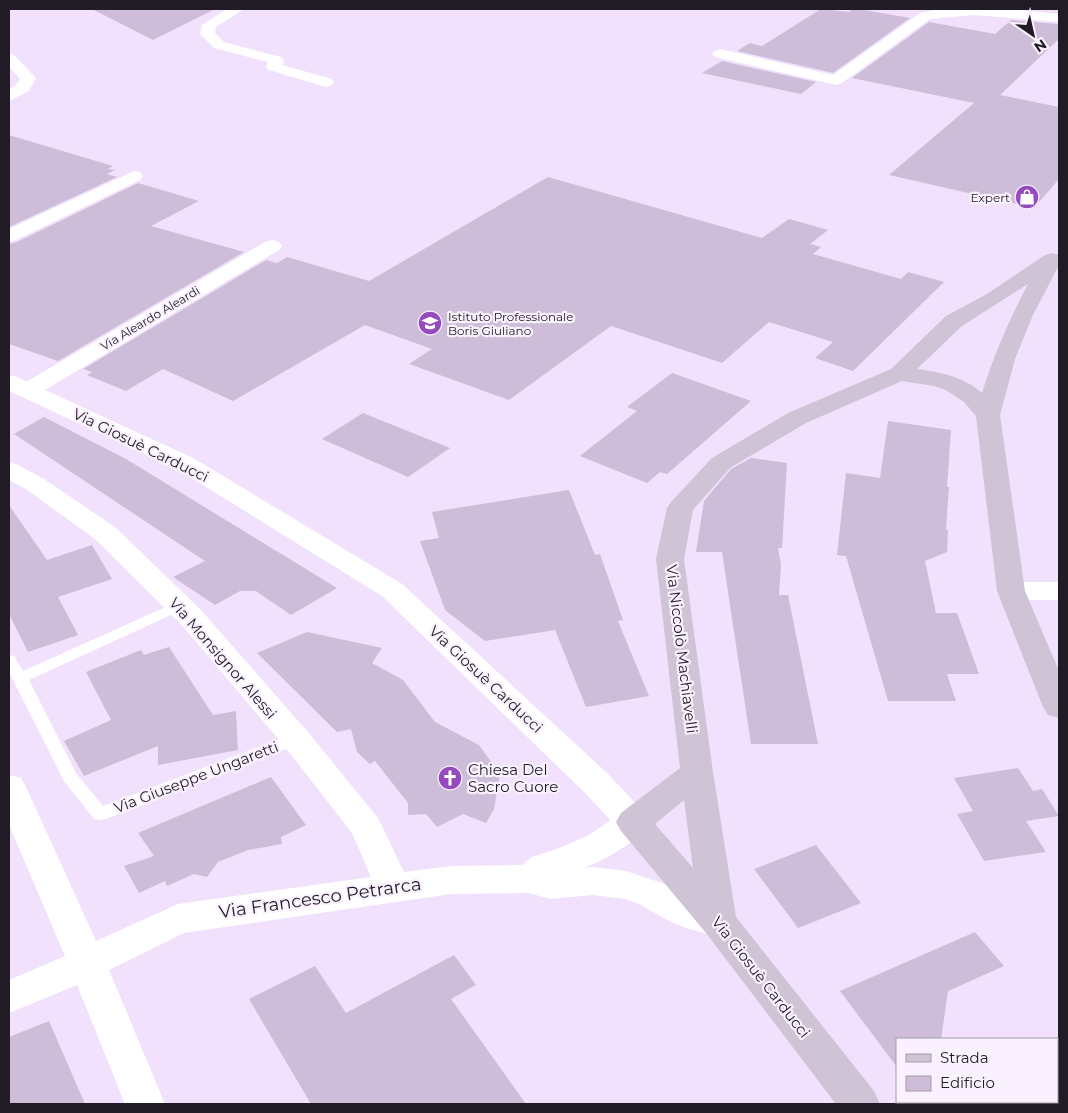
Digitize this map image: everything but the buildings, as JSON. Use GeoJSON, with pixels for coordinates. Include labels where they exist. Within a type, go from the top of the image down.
{"type":"FeatureCollection","features":[{"type":"Feature","properties":{"kind":"main road","name":"Via Niccolò Machiavelli"},"geometry":{"type":"LineString","coordinates":[[719,922],[697,772],[670,559],[680,508],[721,463],[796,418],[899,374],[954,321],[994,298],[1056,255]]}},
{"type":"Feature","properties":{"kind":"main road"},"geometry":{"type":"LineString","coordinates":[[1056,255],[1022,315],[1004,359],[988,415],[1011,591],[1059,707]]}},
{"type":"Feature","properties":{"kind":"main road"},"geometry":{"type":"LineString","coordinates":[[994,298],[1007,299],[1018,303],[1022,315]]}},
{"type":"Feature","properties":{"kind":"main road"},"geometry":{"type":"LineString","coordinates":[[899,374],[930,378],[952,384],[970,394],[988,415]]}},
{"type":"Feature","properties":{"kind":"main road"},"geometry":{"type":"LineString","coordinates":[[633,822],[697,772]]}},
{"type":"Feature","properties":{"kind":"main road","name":"Via Giosuè Carducci"},"geometry":{"type":"LineString","coordinates":[[633,822],[719,922],[860,1104]]}},
{"type":"Feature","properties":{"kind":"street"},"geometry":{"type":"LineString","coordinates":[[233,9],[208,25],[207,34],[219,45],[276,60],[274,67],[326,82]]}},
{"type":"Feature","properties":{"kind":"street"},"geometry":{"type":"LineString","coordinates":[[720,54],[836,80],[925,16],[938,12],[1008,13],[1059,18]]}},
{"type":"Feature","properties":{"kind":"street"},"geometry":{"type":"LineString","coordinates":[[9,58],[28,78],[23,88],[9,96]]}},
{"type":"Feature","properties":{"kind":"street"},"geometry":{"type":"LineString","coordinates":[[9,236],[134,176]]}},
{"type":"Feature","properties":{"kind":"street","name":"Via Aleardo Aleardi"},"geometry":{"type":"LineString","coordinates":[[18,386],[272,246]]}},
{"type":"Feature","properties":{"kind":"street","name":"Via Giosuè Carducci"},"geometry":{"type":"LineString","coordinates":[[18,386],[186,464],[392,590],[595,782],[633,822]]}},
{"type":"Feature","properties":{"kind":"street","name":"Via Monsignor Alessi"},"geometry":{"type":"LineString","coordinates":[[9,470],[35,484],[105,533],[179,606],[296,739],[366,827],[393,887]]}},
{"type":"Feature","properties":{"kind":"street"},"geometry":{"type":"LineString","coordinates":[[1011,591],[1059,591]]}},
{"type":"Feature","properties":{"kind":"street"},"geometry":{"type":"LineString","coordinates":[[9,788],[87,963],[145,1104]]}},
{"type":"Feature","properties":{"kind":"street"},"geometry":{"type":"LineString","coordinates":[[529,879],[544,867],[574,857],[601,844],[633,822]]}},
{"type":"Feature","properties":{"kind":"street","name":"Via Francesco Petrarca"},"geometry":{"type":"LineString","coordinates":[[9,997],[87,963],[178,919],[451,880],[529,879],[550,885],[593,881],[626,885],[652,894],[686,913],[719,922]]}},
{"type":"Feature","properties":{"kind":"lane"},"geometry":{"type":"LineString","coordinates":[[9,660],[20,678],[179,606]]}},
{"type":"Feature","properties":{"kind":"lane","name":"Via Giuseppe Ungaretti"},"geometry":{"type":"LineString","coordinates":[[20,678],[70,777],[100,814],[296,739]]}},
{"type":"Feature","properties":{"kind":"place","name":"Expert"},"geometry":{"type":"Point","coordinates":[1027,197]}},
{"type":"Feature","properties":{"kind":"place","name":"Istituto Professionale Boris Giuliano"},"geometry":{"type":"Point","coordinates":[430,323]}},
{"type":"Feature","properties":{"kind":"place","name":"Chiesa Del Sacro Cuore"},"geometry":{"type":"Point","coordinates":[450,778]}}]}
